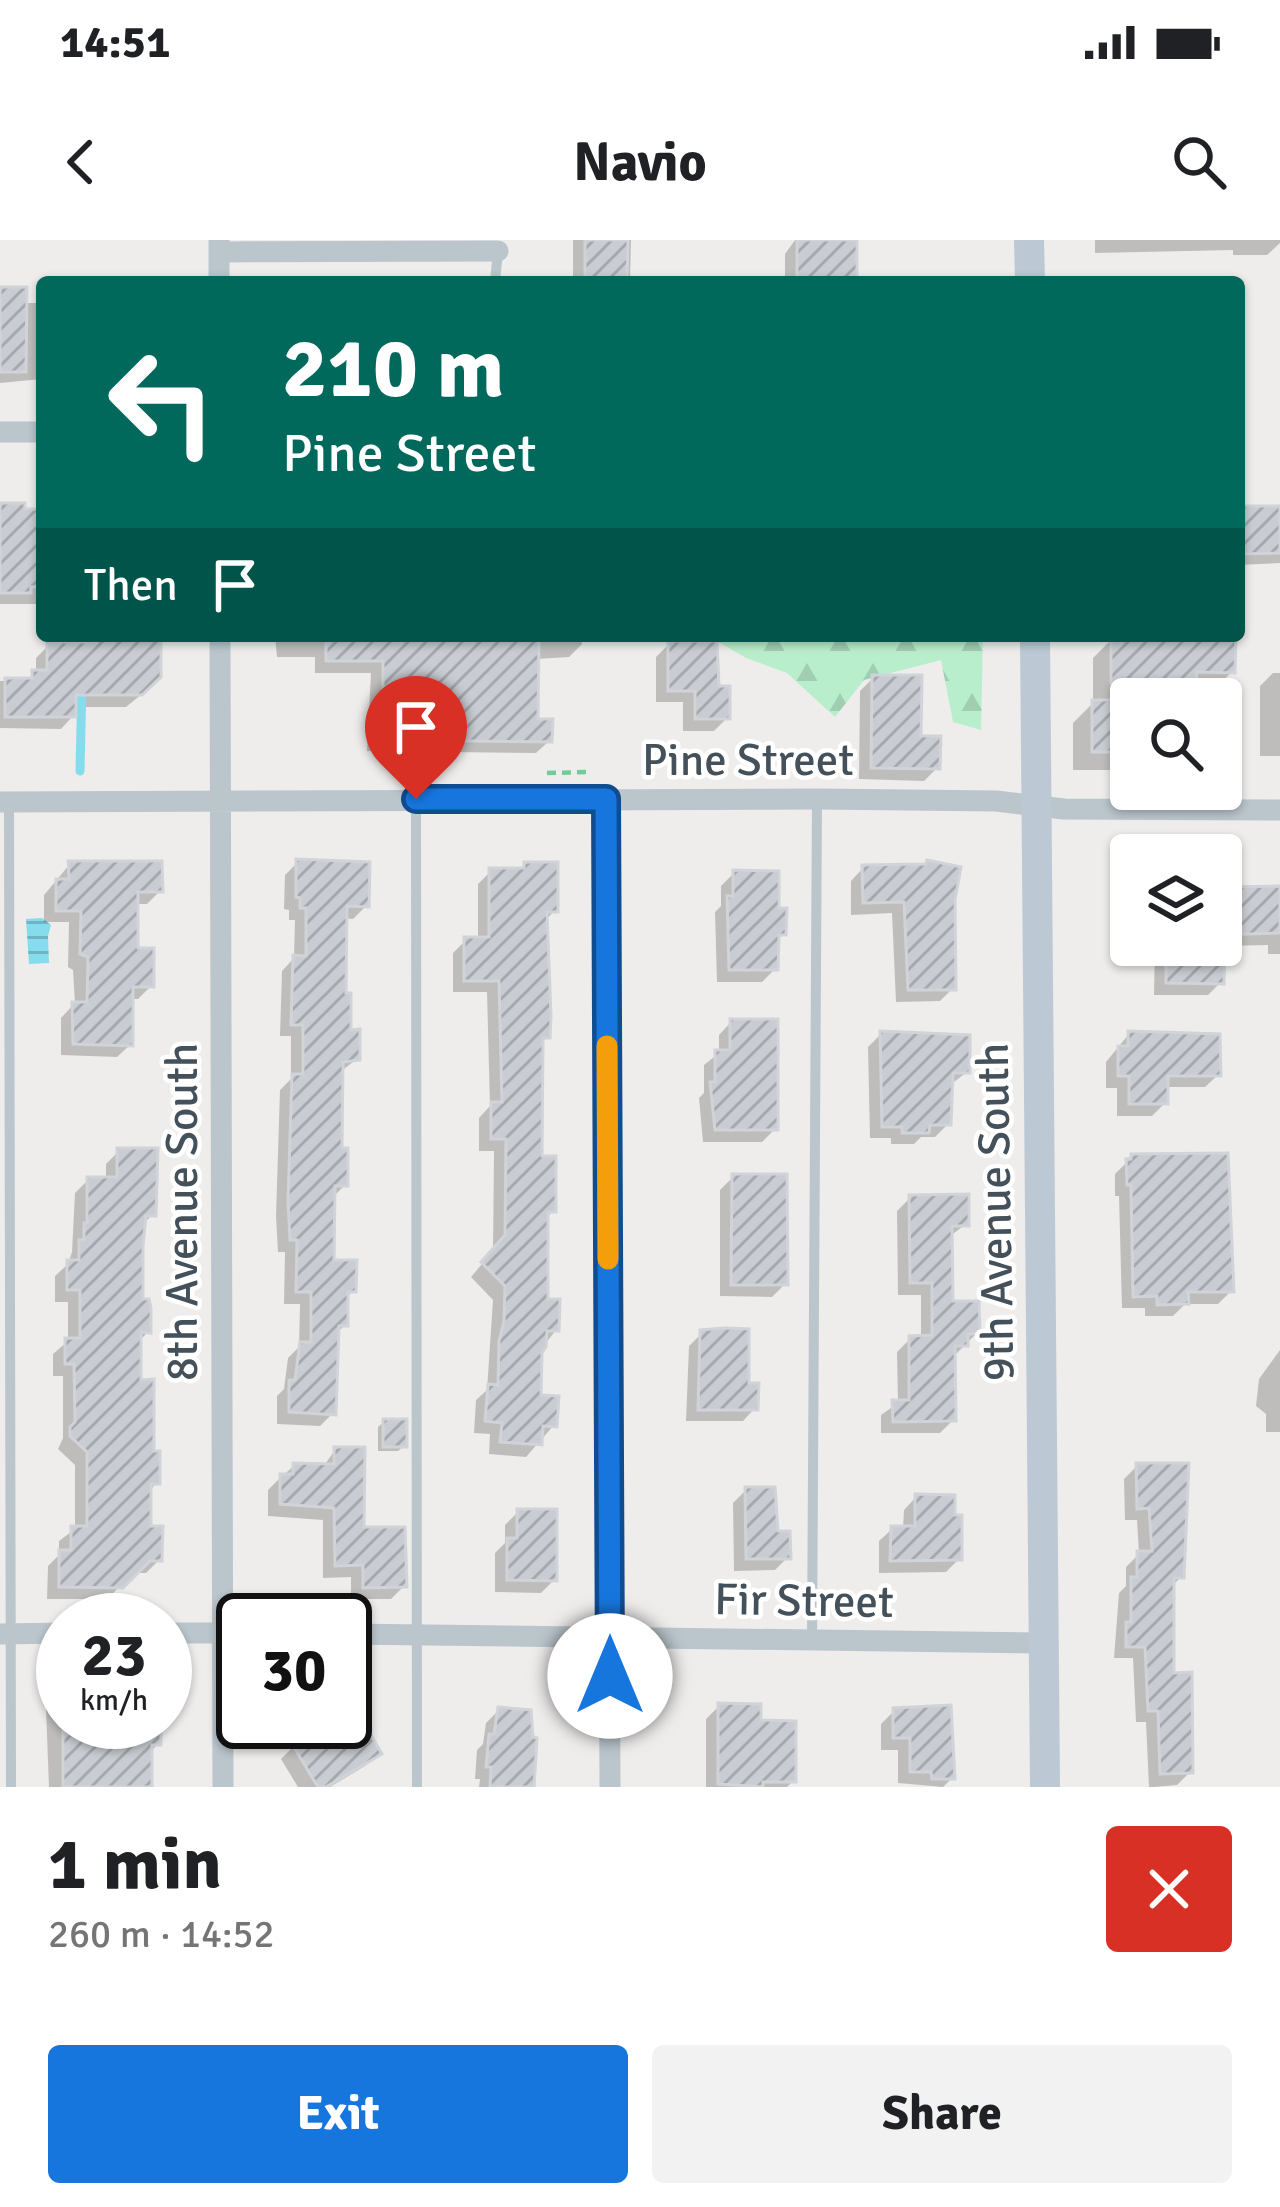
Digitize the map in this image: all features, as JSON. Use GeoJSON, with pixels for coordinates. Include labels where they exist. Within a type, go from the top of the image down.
{"type":"FeatureCollection","features":[{"type":"Feature","properties":{"kind":"main road"},"geometry":{"type":"LineString","coordinates":[[1029,240],[1030,276]]}},
{"type":"Feature","properties":{"kind":"main road","name":"9th Avenue South"},"geometry":{"type":"LineString","coordinates":[[1035,642],[1045,1787]]}},
{"type":"Feature","properties":{"kind":"street"},"geometry":{"type":"LineString","coordinates":[[219,246],[497,251]]}},
{"type":"Feature","properties":{"kind":"street"},"geometry":{"type":"LineString","coordinates":[[0,432],[36,432]]}},
{"type":"Feature","properties":{"kind":"street","name":"8th Avenue South"},"geometry":{"type":"LineString","coordinates":[[220,642],[232,1593]]}},
{"type":"Feature","properties":{"kind":"street"},"geometry":{"type":"LineString","coordinates":[[606,799],[610,1787]]}},
{"type":"Feature","properties":{"kind":"street","name":"Pine Street"},"geometry":{"type":"LineString","coordinates":[[4,802],[817,799],[1280,810]]}},
{"type":"Feature","properties":{"kind":"street","name":"Fir Street"},"geometry":{"type":"LineString","coordinates":[[372,1635],[1045,1643]]}},
{"type":"Feature","properties":{"kind":"street","name":"8th Avenue South"},"geometry":{"type":"LineString","coordinates":[[223,1787],[225,1749]]}},
{"type":"Feature","properties":{"kind":"lane"},"geometry":{"type":"LineString","coordinates":[[495,276],[497,251]]}},
{"type":"Feature","properties":{"kind":"lane"},"geometry":{"type":"LineString","coordinates":[[416,799],[416,1787]]}},
{"type":"Feature","properties":{"kind":"lane"},"geometry":{"type":"LineString","coordinates":[[812,1640],[817,799]]}},
{"type":"Feature","properties":{"kind":"lane"},"geometry":{"type":"LineString","coordinates":[[4,802],[10,1787]]}},
{"type":"Feature","properties":{"kind":"green space"},"geometry":{"type":"Polygon","coordinates":[[[718,642],[983,642],[981,730],[953,722],[941,660],[864,680],[835,717],[787,673],[718,642]]]}},
{"type":"Feature","properties":{"kind":"water"},"geometry":{"type":"Polygon","coordinates":[[[42,918],[51,925],[49,963],[29,964],[26,919],[42,918]]]}},
{"type":"Feature","properties":{"kind":"building"},"geometry":{"type":"Polygon","coordinates":[[[585,240],[628,240],[627,276],[585,276],[585,240]]]}},
{"type":"Feature","properties":{"kind":"building"},"geometry":{"type":"Polygon","coordinates":[[[797,240],[857,240],[857,276],[797,276],[797,240]]]}},
{"type":"Feature","properties":{"kind":"building"},"geometry":{"type":"Polygon","coordinates":[[[0,287],[27,287],[26,372],[0,372],[0,287]]]}},
{"type":"Feature","properties":{"kind":"building"},"geometry":{"type":"Polygon","coordinates":[[[0,503],[25,503],[25,509],[36,509],[36,587],[31,587],[31,593],[0,593],[0,503]]]}},
{"type":"Feature","properties":{"kind":"building"},"geometry":{"type":"Polygon","coordinates":[[[1245,506],[1280,506],[1280,553],[1245,554],[1245,506]]]}},
{"type":"Feature","properties":{"kind":"building"},"geometry":{"type":"Polygon","coordinates":[[[47,642],[161,642],[161,677],[142,695],[76,695],[76,717],[5,717],[5,678],[32,678],[32,670],[47,670],[47,642]]]}},
{"type":"Feature","properties":{"kind":"building"},"geometry":{"type":"Polygon","coordinates":[[[326,642],[539,642],[538,719],[553,719],[552,742],[379,740],[383,661],[326,661],[326,642]]]}},
{"type":"Feature","properties":{"kind":"building"},"geometry":{"type":"Polygon","coordinates":[[[668,642],[717,642],[719,686],[730,686],[730,719],[695,719],[695,691],[668,691],[668,642]]]}},
{"type":"Feature","properties":{"kind":"building"},"geometry":{"type":"Polygon","coordinates":[[[1111,642],[1236,642],[1235,673],[1197,672],[1196,678],[1111,678],[1111,642]]]}},
{"type":"Feature","properties":{"kind":"building"},"geometry":{"type":"Polygon","coordinates":[[[872,675],[922,675],[921,736],[941,736],[940,769],[871,768],[872,675]]]}},
{"type":"Feature","properties":{"kind":"building"},"geometry":{"type":"Polygon","coordinates":[[[1092,700],[1110,700],[1110,752],[1092,752],[1092,700]]]}},
{"type":"Feature","properties":{"kind":"building"},"geometry":{"type":"Polygon","coordinates":[[[296,859],[370,862],[369,907],[347,906],[346,993],[351,993],[351,1030],[360,1029],[360,1060],[343,1062],[342,1148],[348,1148],[348,1186],[335,1186],[334,1260],[357,1260],[356,1292],[348,1292],[348,1326],[339,1326],[336,1415],[289,1412],[289,1380],[295,1380],[300,1342],[311,1342],[311,1292],[296,1292],[297,1240],[290,1240],[288,1201],[292,1074],[303,1074],[303,1025],[291,1025],[293,955],[306,956],[306,908],[300,908],[296,897],[296,859]]]}},
{"type":"Feature","properties":{"kind":"building"},"geometry":{"type":"Polygon","coordinates":[[[927,860],[961,867],[955,900],[956,990],[908,990],[904,902],[863,903],[862,865],[926,864],[927,860]]]}},
{"type":"Feature","properties":{"kind":"building"},"geometry":{"type":"Polygon","coordinates":[[[68,861],[162,861],[163,892],[138,892],[138,948],[154,948],[154,987],[133,987],[133,1046],[73,1044],[72,1002],[87,1002],[88,957],[80,954],[81,911],[56,911],[56,879],[69,879],[68,861]]]}},
{"type":"Feature","properties":{"kind":"building"},"geometry":{"type":"Polygon","coordinates":[[[524,862],[558,862],[558,912],[547,912],[551,1016],[550,1038],[543,1038],[542,1156],[556,1156],[556,1212],[548,1212],[548,1299],[560,1299],[559,1331],[547,1331],[541,1395],[559,1396],[557,1427],[543,1426],[542,1445],[500,1442],[502,1423],[485,1421],[488,1384],[498,1385],[504,1321],[505,1286],[481,1262],[505,1235],[506,1139],[491,1139],[491,1102],[502,1102],[499,981],[464,981],[464,937],[489,937],[489,868],[524,868],[524,862]]]}},
{"type":"Feature","properties":{"kind":"building"},"geometry":{"type":"Polygon","coordinates":[[[733,870],[779,871],[779,908],[787,908],[786,935],[779,935],[778,970],[729,970],[727,896],[733,896],[733,870]]]}},
{"type":"Feature","properties":{"kind":"building"},"geometry":{"type":"Polygon","coordinates":[[[1280,886],[1280,933],[1242,934],[1242,887],[1280,886]]]}},
{"type":"Feature","properties":{"kind":"building"},"geometry":{"type":"Polygon","coordinates":[[[1166,966],[1224,966],[1224,984],[1166,983],[1166,966]]]}},
{"type":"Feature","properties":{"kind":"building"},"geometry":{"type":"Polygon","coordinates":[[[730,1019],[778,1019],[778,1130],[715,1130],[710,1082],[715,1082],[715,1050],[730,1050],[730,1019]]]}},
{"type":"Feature","properties":{"kind":"building"},"geometry":{"type":"Polygon","coordinates":[[[880,1031],[970,1035],[970,1073],[953,1073],[951,1125],[930,1125],[929,1133],[882,1127],[880,1031]]]}},
{"type":"Feature","properties":{"kind":"building"},"geometry":{"type":"Polygon","coordinates":[[[1128,1031],[1220,1034],[1221,1076],[1168,1076],[1168,1104],[1129,1104],[1129,1076],[1118,1076],[1118,1046],[1128,1046],[1128,1031]]]}},
{"type":"Feature","properties":{"kind":"building"},"geometry":{"type":"Polygon","coordinates":[[[117,1148],[158,1148],[156,1216],[146,1216],[143,1245],[143,1299],[149,1299],[151,1333],[141,1332],[141,1380],[154,1379],[154,1451],[160,1451],[160,1484],[151,1484],[151,1526],[163,1526],[162,1561],[150,1561],[123,1588],[59,1587],[59,1550],[71,1550],[71,1526],[87,1526],[87,1452],[70,1436],[75,1422],[74,1364],[65,1364],[65,1338],[80,1338],[80,1290],[67,1290],[67,1260],[79,1260],[79,1240],[84,1240],[87,1177],[117,1177],[117,1148]]]}},
{"type":"Feature","properties":{"kind":"building"},"geometry":{"type":"Polygon","coordinates":[[[1228,1153],[1234,1292],[1188,1292],[1189,1304],[1157,1305],[1157,1296],[1133,1297],[1131,1185],[1127,1185],[1126,1159],[1131,1154],[1228,1153]]]}},
{"type":"Feature","properties":{"kind":"building"},"geometry":{"type":"Polygon","coordinates":[[[732,1174],[787,1174],[788,1285],[731,1285],[732,1174]]]}},
{"type":"Feature","properties":{"kind":"building"},"geometry":{"type":"Polygon","coordinates":[[[969,1194],[969,1226],[952,1226],[953,1301],[979,1301],[980,1334],[968,1334],[968,1346],[955,1346],[956,1421],[893,1422],[892,1400],[909,1400],[909,1336],[932,1335],[932,1283],[910,1283],[909,1195],[969,1194]]]}},
{"type":"Feature","properties":{"kind":"building"},"geometry":{"type":"Polygon","coordinates":[[[749,1329],[749,1383],[759,1383],[758,1410],[698,1410],[700,1330],[749,1329]]]}},
{"type":"Feature","properties":{"kind":"building"},"geometry":{"type":"Polygon","coordinates":[[[383,1419],[407,1419],[407,1447],[383,1447],[383,1419]]]}},
{"type":"Feature","properties":{"kind":"building"},"geometry":{"type":"Polygon","coordinates":[[[334,1447],[365,1447],[364,1527],[405,1527],[407,1587],[363,1588],[363,1565],[335,1566],[334,1508],[280,1504],[280,1474],[293,1474],[293,1463],[334,1464],[334,1447]]]}},
{"type":"Feature","properties":{"kind":"building"},"geometry":{"type":"Polygon","coordinates":[[[1136,1463],[1189,1463],[1184,1578],[1174,1578],[1174,1673],[1192,1672],[1193,1773],[1160,1774],[1158,1711],[1148,1711],[1145,1647],[1126,1647],[1137,1551],[1152,1551],[1149,1508],[1137,1509],[1136,1463]]]}},
{"type":"Feature","properties":{"kind":"building"},"geometry":{"type":"Polygon","coordinates":[[[745,1487],[775,1487],[778,1531],[790,1531],[791,1559],[746,1559],[745,1487]]]}},
{"type":"Feature","properties":{"kind":"building"},"geometry":{"type":"Polygon","coordinates":[[[915,1494],[955,1495],[955,1515],[962,1515],[962,1560],[890,1561],[891,1526],[915,1526],[915,1494]]]}},
{"type":"Feature","properties":{"kind":"building"},"geometry":{"type":"Polygon","coordinates":[[[517,1509],[557,1509],[557,1581],[507,1580],[507,1538],[517,1538],[517,1509]]]}},
{"type":"Feature","properties":{"kind":"building"},"geometry":{"type":"Polygon","coordinates":[[[718,1703],[761,1704],[761,1720],[796,1721],[796,1782],[763,1782],[763,1787],[718,1784],[718,1703]]]}},
{"type":"Feature","properties":{"kind":"building"},"geometry":{"type":"Polygon","coordinates":[[[951,1705],[955,1779],[910,1772],[910,1738],[893,1738],[893,1708],[951,1705]]]}},
{"type":"Feature","properties":{"kind":"building"},"geometry":{"type":"Polygon","coordinates":[[[498,1707],[531,1710],[533,1737],[537,1738],[534,1787],[490,1787],[491,1767],[486,1767],[489,1734],[494,1734],[498,1707]]]}},
{"type":"Feature","properties":{"kind":"building"},"geometry":{"type":"Polygon","coordinates":[[[372,1737],[382,1754],[326,1787],[318,1787],[295,1749],[372,1749],[372,1737]]]}},
{"type":"Feature","properties":{"kind":"building"},"geometry":{"type":"Polygon","coordinates":[[[63,1749],[152,1749],[152,1787],[63,1787],[63,1749]]]}},
{"type":"Feature","properties":{"kind":"waterway"},"geometry":{"type":"LineString","coordinates":[[80,771],[82,683]]}},
{"type":"Feature","properties":{"kind":"slow traffic"},"geometry":{"type":"LineString","coordinates":[[607,1046],[608,1259]]}},
{"type":"Feature","properties":{"kind":"route"},"geometry":{"type":"LineString","coordinates":[[416,799],[606,799],[610,1676]]}}]}
